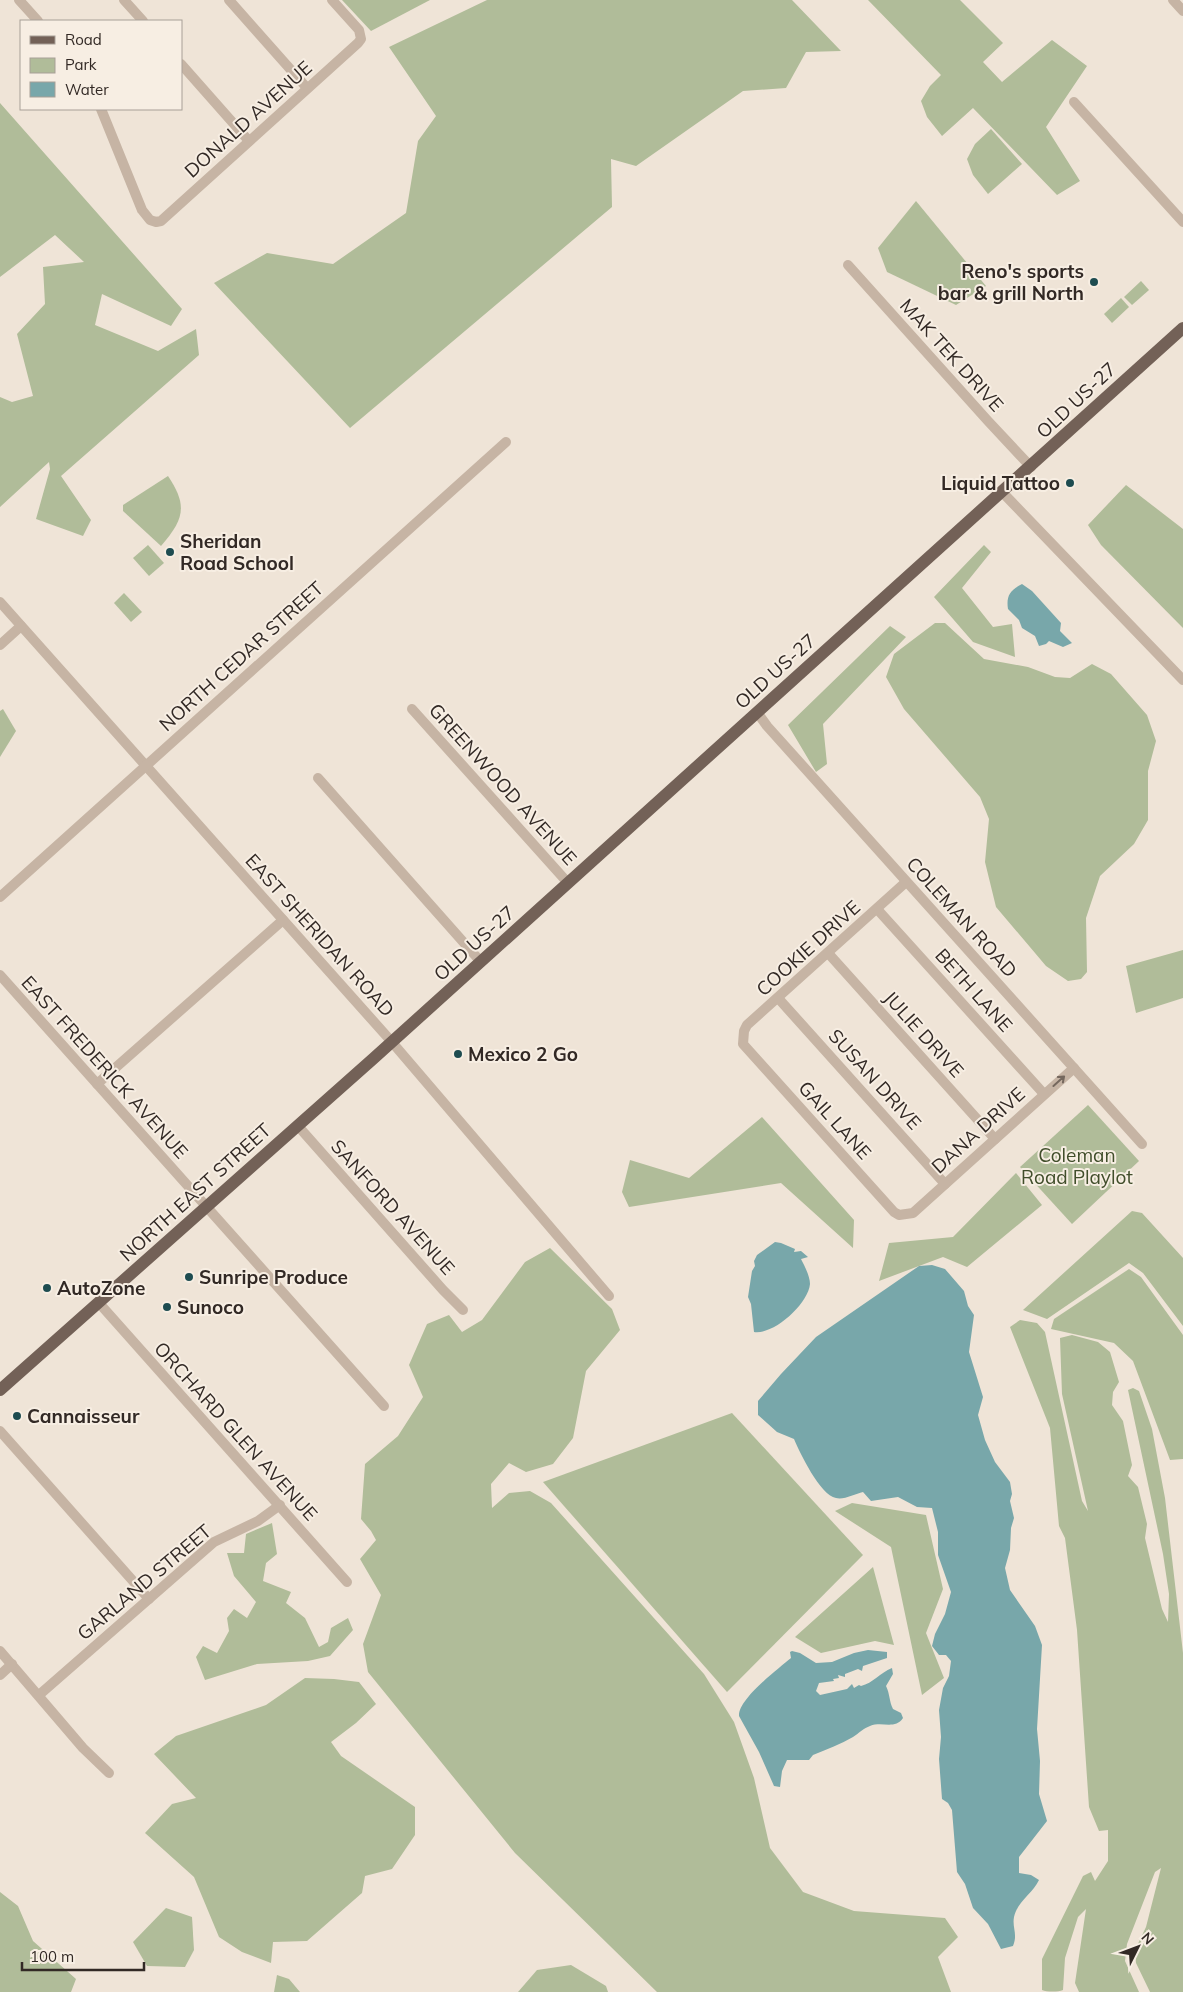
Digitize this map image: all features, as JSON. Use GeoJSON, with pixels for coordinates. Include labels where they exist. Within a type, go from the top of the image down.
{"type":"FeatureCollection","features":[{"type":"Feature","properties":{"kind":"main road","name":"OLD US-27"},"geometry":{"type":"LineString","coordinates":[[391,1041],[1003,493],[1183,328]]}},
{"type":"Feature","properties":{"kind":"main road","name":"NORTH EAST STREET"},"geometry":{"type":"LineString","coordinates":[[0,1390],[391,1041]]}},
{"type":"Feature","properties":{"kind":"street"},"geometry":{"type":"LineString","coordinates":[[19,0],[37,20]]}},
{"type":"Feature","properties":{"kind":"street"},"geometry":{"type":"LineString","coordinates":[[124,0],[142,20]]}},
{"type":"Feature","properties":{"kind":"street"},"geometry":{"type":"LineString","coordinates":[[229,0],[307,88]]}},
{"type":"Feature","properties":{"kind":"street","name":"DONALD AVENUE"},"geometry":{"type":"LineString","coordinates":[[101,110],[137,199],[146,215],[156,222],[161,221],[361,39],[359,30],[332,0]]}},
{"type":"Feature","properties":{"kind":"street"},"geometry":{"type":"LineString","coordinates":[[1174,0],[1183,11]]}},
{"type":"Feature","properties":{"kind":"street"},"geometry":{"type":"LineString","coordinates":[[182,65],[249,141]]}},
{"type":"Feature","properties":{"kind":"street"},"geometry":{"type":"LineString","coordinates":[[1074,102],[1183,222]]}},
{"type":"Feature","properties":{"kind":"street","name":"MAK TEK DRIVE"},"geometry":{"type":"LineString","coordinates":[[848,265],[1031,467]]}},
{"type":"Feature","properties":{"kind":"street","name":"NORTH CEDAR STREET"},"geometry":{"type":"LineString","coordinates":[[0,896],[506,442]]}},
{"type":"Feature","properties":{"kind":"street"},"geometry":{"type":"LineString","coordinates":[[1003,493],[1183,680]]}},
{"type":"Feature","properties":{"kind":"street","name":"EAST SHERIDAN ROAD"},"geometry":{"type":"LineString","coordinates":[[0,602],[391,1041],[609,1296]]}},
{"type":"Feature","properties":{"kind":"street"},"geometry":{"type":"LineString","coordinates":[[0,645],[21,626]]}},
{"type":"Feature","properties":{"kind":"street","name":"GREENWOOD AVENUE"},"geometry":{"type":"LineString","coordinates":[[412,709],[568,883]]}},
{"type":"Feature","properties":{"kind":"street","name":"COLEMAN ROAD"},"geometry":{"type":"LineString","coordinates":[[757,712],[906,882],[1142,1144]]}},
{"type":"Feature","properties":{"kind":"street"},"geometry":{"type":"LineString","coordinates":[[318,778],[481,962]]}},
{"type":"Feature","properties":{"kind":"street","name":"COOKIE DRIVE"},"geometry":{"type":"LineString","coordinates":[[743,1044],[744,1031],[748,1025],[906,882]]}},
{"type":"Feature","properties":{"kind":"street","name":"BETH LANE"},"geometry":{"type":"LineString","coordinates":[[877,908],[1044,1094]]}},
{"type":"Feature","properties":{"kind":"street"},"geometry":{"type":"LineString","coordinates":[[98,1084],[283,920]]}},
{"type":"Feature","properties":{"kind":"street","name":"JULIE DRIVE"},"geometry":{"type":"LineString","coordinates":[[828,953],[995,1139]]}},
{"type":"Feature","properties":{"kind":"street","name":"EAST FREDERICK AVENUE"},"geometry":{"type":"LineString","coordinates":[[0,975],[384,1406]]}},
{"type":"Feature","properties":{"kind":"street","name":"SUSAN DRIVE"},"geometry":{"type":"LineString","coordinates":[[778,998],[945,1184]]}},
{"type":"Feature","properties":{"kind":"street","name":"GAIL LANE"},"geometry":{"type":"LineString","coordinates":[[743,1044],[894,1212],[904,1215]]}},
{"type":"Feature","properties":{"kind":"street","name":"DANA DRIVE"},"geometry":{"type":"LineString","coordinates":[[904,1215],[914,1213],[1074,1068]]}},
{"type":"Feature","properties":{"kind":"street","name":"SANFORD AVENUE"},"geometry":{"type":"LineString","coordinates":[[298,1126],[443,1290],[463,1310]]}},
{"type":"Feature","properties":{"kind":"street","name":"ORCHARD GLEN AVENUE"},"geometry":{"type":"LineString","coordinates":[[99,1303],[347,1582]]}},
{"type":"Feature","properties":{"kind":"street"},"geometry":{"type":"LineString","coordinates":[[0,1431],[149,1599]]}},
{"type":"Feature","properties":{"kind":"street","name":"GARLAND STREET"},"geometry":{"type":"LineString","coordinates":[[39,1695],[214,1542],[258,1521],[280,1506]]}},
{"type":"Feature","properties":{"kind":"street"},"geometry":{"type":"LineString","coordinates":[[0,1651],[83,1748],[109,1773]]}},
{"type":"Feature","properties":{"kind":"street"},"geometry":{"type":"LineString","coordinates":[[0,1675],[12,1664]]}},
{"type":"Feature","properties":{"kind":"green space"},"geometry":{"type":"Polygon","coordinates":[[[342,0],[430,0],[371,31],[342,0]]]}},
{"type":"Feature","properties":{"kind":"green space"},"geometry":{"type":"Polygon","coordinates":[[[487,0],[792,0],[841,51],[806,52],[786,88],[743,91],[636,166],[611,159],[612,207],[350,428],[214,283],[267,253],[333,264],[406,213],[418,141],[436,116],[389,47],[487,0]]]}},
{"type":"Feature","properties":{"kind":"green space"},"geometry":{"type":"Polygon","coordinates":[[[868,0],[960,0],[1003,43],[983,62],[1002,82],[1052,40],[1087,66],[1046,127],[1080,181],[1057,195],[973,108],[942,136],[927,117],[921,101],[930,86],[941,75],[868,0]]]}},
{"type":"Feature","properties":{"kind":"green space"},"geometry":{"type":"Polygon","coordinates":[[[0,103],[182,309],[171,326],[102,294],[95,325],[158,351],[196,329],[199,355],[61,476],[91,520],[83,536],[36,519],[50,469],[49,462],[0,507],[0,397],[12,402],[33,396],[17,334],[45,304],[43,267],[84,262],[55,235],[0,277],[0,103]]]}},
{"type":"Feature","properties":{"kind":"green space"},"geometry":{"type":"Polygon","coordinates":[[[991,129],[1022,164],[988,194],[973,175],[967,159],[975,144],[991,129]]]}},
{"type":"Feature","properties":{"kind":"green space"},"geometry":{"type":"Polygon","coordinates":[[[916,201],[986,286],[956,305],[887,272],[878,248],[916,201]]]}},
{"type":"Feature","properties":{"kind":"green space"},"geometry":{"type":"Polygon","coordinates":[[[1141,281],[1149,290],[1132,305],[1124,297],[1141,281]]]}},
{"type":"Feature","properties":{"kind":"green space"},"geometry":{"type":"Polygon","coordinates":[[[1121,298],[1129,307],[1112,323],[1104,314],[1121,298]]]}},
{"type":"Feature","properties":{"kind":"green space"},"geometry":{"type":"Polygon","coordinates":[[[168,476],[179,496],[181,512],[175,528],[161,546],[123,511],[123,505],[168,476]]]}},
{"type":"Feature","properties":{"kind":"green space"},"geometry":{"type":"Polygon","coordinates":[[[1126,485],[1183,529],[1183,628],[1101,545],[1088,525],[1126,485]]]}},
{"type":"Feature","properties":{"kind":"green space"},"geometry":{"type":"Polygon","coordinates":[[[148,545],[164,563],[149,576],[133,558],[148,545]]]}},
{"type":"Feature","properties":{"kind":"green space"},"geometry":{"type":"Polygon","coordinates":[[[984,545],[991,552],[962,588],[993,627],[1012,624],[1015,657],[973,642],[934,597],[984,545]]]}},
{"type":"Feature","properties":{"kind":"green space"},"geometry":{"type":"Polygon","coordinates":[[[124,593],[142,612],[131,622],[114,603],[124,593]]]}},
{"type":"Feature","properties":{"kind":"green space"},"geometry":{"type":"Polygon","coordinates":[[[935,623],[945,623],[984,659],[1028,667],[1055,677],[1070,678],[1092,664],[1111,674],[1147,715],[1156,741],[1148,771],[1148,820],[1134,844],[1100,876],[1086,918],[1087,972],[1081,979],[1068,981],[1046,966],[996,907],[985,862],[989,819],[980,797],[904,709],[886,677],[894,654],[935,623]]]}},
{"type":"Feature","properties":{"kind":"green space"},"geometry":{"type":"Polygon","coordinates":[[[890,626],[906,637],[823,724],[827,764],[816,772],[788,725],[890,626]]]}},
{"type":"Feature","properties":{"kind":"green space"},"geometry":{"type":"Polygon","coordinates":[[[3,709],[16,731],[0,757],[0,711],[3,709]]]}},
{"type":"Feature","properties":{"kind":"green space"},"geometry":{"type":"Polygon","coordinates":[[[1183,950],[1183,998],[1136,1013],[1126,966],[1183,950]]]}},
{"type":"Feature","properties":{"kind":"green space","name":"Coleman Road Playlot"},"geometry":{"type":"Polygon","coordinates":[[[1088,1105],[1139,1161],[1072,1224],[1020,1167],[1088,1105]]]}},
{"type":"Feature","properties":{"kind":"green space"},"geometry":{"type":"Polygon","coordinates":[[[762,1117],[854,1220],[853,1248],[781,1183],[629,1207],[622,1192],[630,1160],[689,1178],[762,1117]]]}},
{"type":"Feature","properties":{"kind":"green space"},"geometry":{"type":"Polygon","coordinates":[[[1016,1173],[1042,1205],[967,1267],[943,1257],[879,1281],[889,1243],[953,1237],[1016,1173]]]}},
{"type":"Feature","properties":{"kind":"green space"},"geometry":{"type":"Polygon","coordinates":[[[1132,1211],[1142,1213],[1183,1258],[1183,1326],[1143,1273],[1129,1263],[1047,1319],[1023,1310],[1132,1211]]]}},
{"type":"Feature","properties":{"kind":"green space"},"geometry":{"type":"Polygon","coordinates":[[[550,1248],[612,1309],[620,1330],[586,1371],[573,1438],[553,1464],[526,1472],[509,1463],[491,1484],[492,1508],[509,1493],[530,1491],[551,1503],[704,1674],[734,1722],[754,1778],[770,1848],[803,1892],[854,1911],[945,1918],[958,1937],[938,1957],[951,1992],[657,1992],[515,1853],[368,1672],[363,1644],[381,1595],[360,1559],[376,1540],[361,1519],[365,1464],[398,1436],[423,1397],[409,1365],[427,1324],[449,1315],[462,1332],[482,1320],[525,1262],[550,1248]]]}},
{"type":"Feature","properties":{"kind":"green space"},"geometry":{"type":"Polygon","coordinates":[[[1129,1269],[1141,1277],[1183,1335],[1183,1459],[1170,1460],[1133,1361],[1114,1343],[1051,1329],[1054,1319],[1129,1269]]]}},
{"type":"Feature","properties":{"kind":"green space"},"geometry":{"type":"Polygon","coordinates":[[[1020,1320],[1037,1323],[1045,1332],[1082,1501],[1088,1511],[1062,1394],[1060,1338],[1072,1335],[1098,1342],[1110,1352],[1119,1382],[1113,1392],[1112,1405],[1123,1421],[1132,1465],[1128,1476],[1138,1487],[1147,1524],[1145,1538],[1162,1609],[1168,1622],[1169,1594],[1163,1554],[1128,1390],[1133,1388],[1139,1391],[1152,1429],[1165,1498],[1183,1653],[1183,1992],[1150,1992],[1136,1963],[1135,1950],[1146,1927],[1161,1868],[1155,1872],[1127,1944],[1125,1961],[1139,1992],[1079,1992],[1075,1983],[1086,1909],[1078,1917],[1065,1958],[1063,1990],[1042,1990],[1042,1959],[1083,1876],[1091,1872],[1095,1881],[1108,1861],[1108,1830],[1099,1831],[1089,1807],[1077,1630],[1065,1538],[1059,1526],[1050,1428],[1010,1327],[1020,1320]]]}},
{"type":"Feature","properties":{"kind":"green space"},"geometry":{"type":"Polygon","coordinates":[[[732,1413],[863,1555],[727,1692],[543,1482],[732,1413]]]}},
{"type":"Feature","properties":{"kind":"green space"},"geometry":{"type":"Polygon","coordinates":[[[852,1503],[926,1515],[943,1589],[926,1633],[944,1678],[922,1695],[891,1547],[835,1511],[852,1503]]]}},
{"type":"Feature","properties":{"kind":"green space"},"geometry":{"type":"Polygon","coordinates":[[[272,1523],[277,1554],[266,1563],[263,1581],[291,1592],[286,1603],[305,1618],[319,1647],[328,1642],[331,1628],[348,1618],[353,1630],[330,1656],[308,1661],[257,1664],[205,1680],[196,1657],[203,1646],[217,1653],[229,1631],[227,1618],[234,1609],[247,1618],[256,1602],[234,1576],[227,1553],[244,1553],[246,1534],[272,1523]]]}},
{"type":"Feature","properties":{"kind":"green space"},"geometry":{"type":"Polygon","coordinates":[[[873,1567],[894,1645],[875,1641],[821,1653],[795,1637],[873,1567]]]}},
{"type":"Feature","properties":{"kind":"green space"},"geometry":{"type":"Polygon","coordinates":[[[305,1678],[359,1682],[376,1704],[356,1723],[331,1742],[341,1756],[415,1807],[415,1835],[392,1869],[365,1876],[362,1893],[307,1941],[273,1942],[271,1963],[242,1952],[219,1937],[194,1877],[145,1833],[172,1804],[196,1798],[154,1754],[176,1736],[266,1705],[305,1678]]]}},
{"type":"Feature","properties":{"kind":"green space"},"geometry":{"type":"Polygon","coordinates":[[[0,1892],[18,1906],[33,1941],[76,1979],[71,1992],[0,1992],[0,1892]]]}},
{"type":"Feature","properties":{"kind":"green space"},"geometry":{"type":"Polygon","coordinates":[[[166,1908],[192,1917],[194,1950],[185,1967],[147,1966],[133,1942],[166,1908]]]}},
{"type":"Feature","properties":{"kind":"green space"},"geometry":{"type":"Polygon","coordinates":[[[571,1965],[606,1986],[608,1992],[518,1992],[537,1970],[571,1965]]]}},
{"type":"Feature","properties":{"kind":"green space"},"geometry":{"type":"Polygon","coordinates":[[[277,1975],[289,1979],[300,1992],[274,1992],[277,1975]]]}},
{"type":"Feature","properties":{"kind":"water"},"geometry":{"type":"Polygon","coordinates":[[[1022,584],[1032,591],[1061,623],[1060,631],[1072,643],[1063,647],[1049,641],[1039,646],[1035,636],[1022,628],[1019,620],[1008,609],[1008,597],[1014,589],[1022,584]]]}},
{"type":"Feature","properties":{"kind":"water"},"geometry":{"type":"Polygon","coordinates":[[[775,1242],[795,1249],[794,1252],[801,1251],[808,1257],[801,1259],[808,1274],[810,1284],[803,1300],[789,1317],[771,1329],[754,1332],[751,1304],[748,1297],[752,1271],[755,1266],[754,1261],[757,1255],[775,1242]]]}},
{"type":"Feature","properties":{"kind":"water"},"geometry":{"type":"Polygon","coordinates":[[[932,1265],[945,1269],[964,1291],[968,1306],[974,1315],[969,1352],[983,1397],[978,1415],[985,1440],[995,1462],[1010,1482],[1012,1494],[1010,1501],[1014,1518],[1011,1528],[1010,1550],[1005,1568],[1010,1590],[1035,1626],[1042,1645],[1037,1729],[1040,1761],[1039,1794],[1047,1821],[1019,1857],[1019,1873],[1031,1875],[1039,1880],[1018,1907],[1014,1917],[1015,1938],[1013,1946],[1001,1949],[988,1924],[973,1908],[965,1884],[957,1872],[952,1810],[948,1803],[942,1799],[939,1759],[941,1737],[939,1710],[943,1688],[949,1676],[951,1661],[946,1655],[939,1655],[932,1646],[935,1634],[945,1614],[951,1592],[938,1555],[938,1532],[932,1508],[917,1507],[898,1497],[871,1501],[863,1492],[842,1498],[830,1495],[811,1473],[794,1439],[777,1432],[758,1415],[758,1401],[816,1337],[919,1266],[932,1265]]]}},
{"type":"Feature","properties":{"kind":"water"},"geometry":{"type":"Polygon","coordinates":[[[868,1650],[887,1652],[887,1658],[863,1666],[862,1671],[858,1669],[845,1674],[845,1677],[838,1675],[839,1678],[833,1679],[834,1681],[819,1683],[816,1691],[820,1695],[847,1689],[852,1684],[854,1688],[859,1685],[861,1686],[892,1668],[893,1674],[886,1686],[893,1709],[901,1713],[903,1718],[896,1724],[868,1727],[848,1740],[813,1755],[809,1760],[787,1760],[782,1771],[780,1787],[774,1786],[759,1752],[739,1716],[740,1709],[745,1701],[791,1658],[790,1652],[792,1651],[800,1653],[816,1663],[832,1662],[854,1653],[868,1650]]]}},
{"type":"Feature","properties":{"kind":"place","name":"Reno's sports bar & grill North"},"geometry":{"type":"Point","coordinates":[1094,282]}},
{"type":"Feature","properties":{"kind":"place","name":"Liquid Tattoo"},"geometry":{"type":"Point","coordinates":[1070,483]}},
{"type":"Feature","properties":{"kind":"place","name":"Sheridan Road School"},"geometry":{"type":"Point","coordinates":[170,552]}},
{"type":"Feature","properties":{"kind":"place","name":"Mexico 2 Go"},"geometry":{"type":"Point","coordinates":[458,1054]}},
{"type":"Feature","properties":{"kind":"place","name":"Sunripe Produce"},"geometry":{"type":"Point","coordinates":[189,1277]}},
{"type":"Feature","properties":{"kind":"place","name":"AutoZone"},"geometry":{"type":"Point","coordinates":[47,1288]}},
{"type":"Feature","properties":{"kind":"place","name":"Sunoco"},"geometry":{"type":"Point","coordinates":[167,1307]}},
{"type":"Feature","properties":{"kind":"place","name":"Cannaisseur"},"geometry":{"type":"Point","coordinates":[17,1416]}}]}
